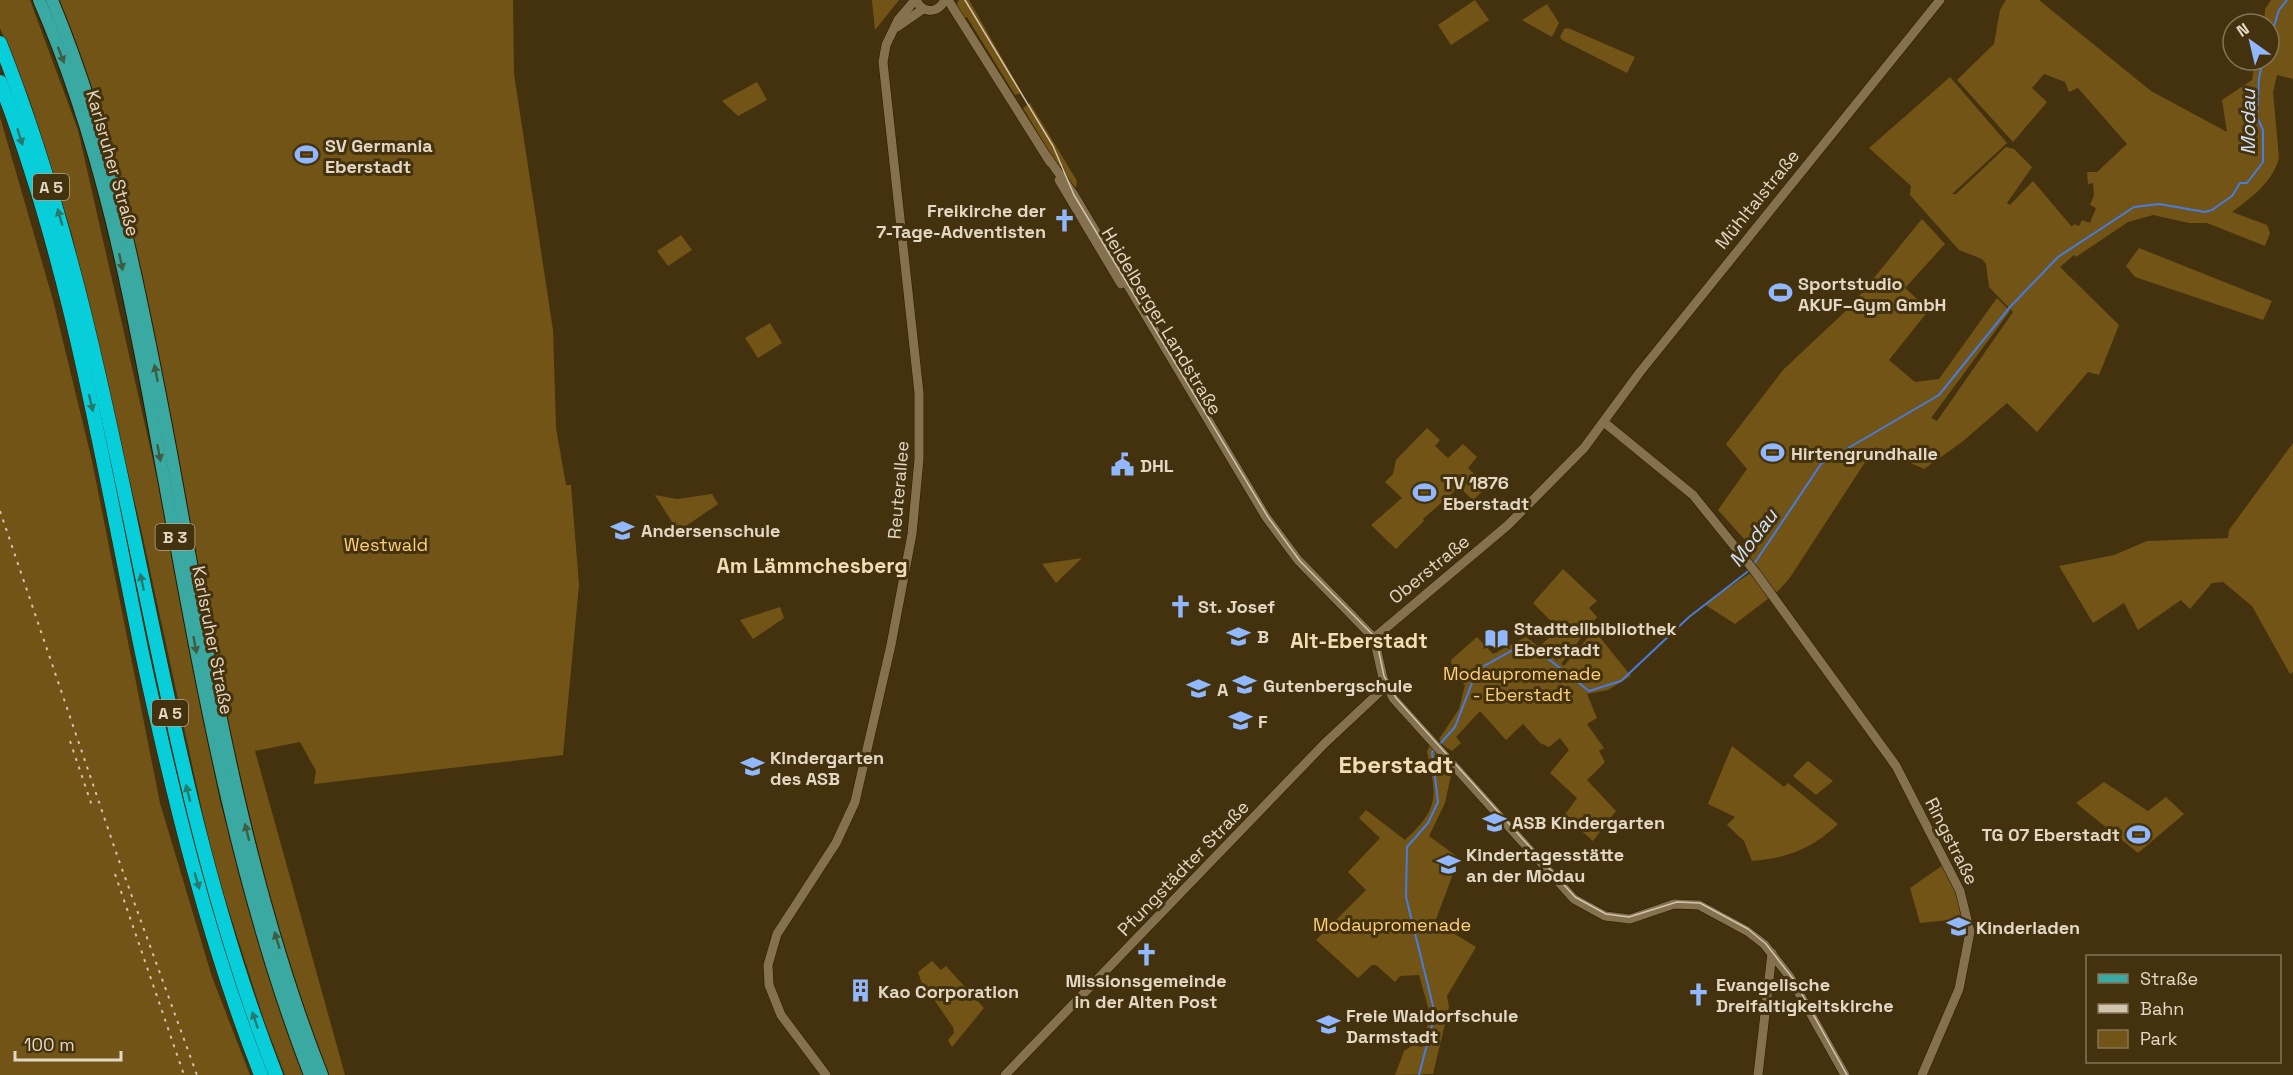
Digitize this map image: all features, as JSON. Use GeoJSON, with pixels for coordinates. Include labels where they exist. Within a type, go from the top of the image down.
{"type":"FeatureCollection","features":[{"type":"Feature","properties":{"kind":"highway","name":"A 5"},"geometry":{"type":"LineString","coordinates":[[0,43],[49,181],[186,787],[221,917],[276,1075]]}},
{"type":"Feature","properties":{"kind":"highway","name":"A 5"},"geometry":{"type":"LineString","coordinates":[[0,82],[84,341],[183,830],[219,957],[261,1075]]}},
{"type":"Feature","properties":{"kind":"main road","name":"Karlsruher Straße"},"geometry":{"type":"LineString","coordinates":[[39,0],[71,84],[113,225],[141,356],[225,795],[252,897],[282,996],[310,1075]]}},
{"type":"Feature","properties":{"kind":"main road","name":"Karlsruher Straße"},"geometry":{"type":"LineString","coordinates":[[52,0],[83,83],[123,221],[155,366],[206,642],[239,801],[261,888],[292,991],[322,1075]]}},
{"type":"Feature","properties":{"kind":"street"},"geometry":{"type":"LineString","coordinates":[[915,0],[923,9]]}},
{"type":"Feature","properties":{"kind":"street","name":"Reuterallee"},"geometry":{"type":"LineString","coordinates":[[826,1075],[777,1007],[769,985],[768,965],[772,947],[781,926],[836,843],[855,802],[891,645],[912,534],[919,459],[919,393],[883,66],[886,45],[901,16],[915,0]]}},
{"type":"Feature","properties":{"kind":"street"},"geometry":{"type":"LineString","coordinates":[[895,28],[923,9],[939,9],[946,0]]}},
{"type":"Feature","properties":{"kind":"street","name":"Heidelberger Landstraße"},"geometry":{"type":"LineString","coordinates":[[946,0],[979,46],[1048,158],[1069,200],[1236,473],[1298,560],[1374,638]]}},
{"type":"Feature","properties":{"kind":"street","name":"Mühltalstraße"},"geometry":{"type":"LineString","coordinates":[[1605,423],[1640,372],[1940,0]]}},
{"type":"Feature","properties":{"kind":"street","name":"Heidelberger Landstraße"},"geometry":{"type":"LineString","coordinates":[[939,9],[959,21]]}},
{"type":"Feature","properties":{"kind":"street","name":"Ringstraße"},"geometry":{"type":"LineString","coordinates":[[1605,423],[1694,495],[1756,573],[1896,766],[1960,891],[1970,932],[1959,988],[1922,1075]]}},
{"type":"Feature","properties":{"kind":"street","name":"Oberstraße"},"geometry":{"type":"LineString","coordinates":[[1374,638],[1532,503],[1605,423]]}},
{"type":"Feature","properties":{"kind":"street"},"geometry":{"type":"LineString","coordinates":[[1374,638],[1386,686],[1568,894],[1605,916],[1630,919],[1674,904],[1699,905],[1758,939],[1790,977],[1845,1075]]}},
{"type":"Feature","properties":{"kind":"street","name":"Pfungstädter Straße"},"geometry":{"type":"LineString","coordinates":[[1005,1075],[1324,744],[1386,686]]}},
{"type":"Feature","properties":{"kind":"street"},"geometry":{"type":"LineString","coordinates":[[1758,1075],[1772,953]]}},
{"type":"Feature","properties":{"kind":"green space"},"geometry":{"type":"Polygon","coordinates":[[[0,0],[30,0],[78,130],[160,491],[220,801],[249,905],[304,1075],[285,1075],[265,1023],[213,861],[142,533],[72,235],[30,101],[0,28],[0,0]]]}},
{"type":"Feature","properties":{"kind":"green space","name":"Westwald"},"geometry":{"type":"Polygon","coordinates":[[[55,0],[513,0],[514,74],[553,330],[556,428],[566,485],[571,485],[579,585],[563,755],[314,784],[316,771],[300,742],[255,751],[345,1075],[327,1075],[277,930],[225,712],[211,628],[176,462],[55,0]]]}},
{"type":"Feature","properties":{"kind":"green space"},"geometry":{"type":"Polygon","coordinates":[[[872,0],[899,0],[875,30],[872,0]]]}},
{"type":"Feature","properties":{"kind":"green space"},"geometry":{"type":"Polygon","coordinates":[[[959,0],[969,0],[1022,93],[1015,95],[967,17],[964,19],[955,7],[959,0]]]}},
{"type":"Feature","properties":{"kind":"green space"},"geometry":{"type":"Polygon","coordinates":[[[1475,0],[1489,20],[1451,45],[1438,25],[1475,0]]]}},
{"type":"Feature","properties":{"kind":"green space"},"geometry":{"type":"Polygon","coordinates":[[[2006,0],[2039,0],[2151,91],[2227,132],[2222,100],[2252,80],[2253,72],[2281,72],[2281,12],[2265,12],[2265,9],[2271,0],[2293,0],[2293,79],[2277,75],[2273,92],[2279,158],[2272,175],[2266,182],[2254,195],[2232,212],[2267,225],[2270,233],[2265,246],[2207,223],[2189,223],[2153,215],[2128,222],[2076,257],[2074,255],[2060,267],[2119,325],[2099,375],[2088,372],[2037,432],[2007,403],[1962,442],[1924,469],[1875,447],[1789,579],[1778,591],[1735,624],[1704,604],[1752,572],[1747,564],[1754,550],[1718,510],[1747,469],[1726,444],[1783,370],[1851,306],[1922,219],[1945,244],[1905,288],[1929,310],[1889,360],[1915,382],[1939,379],[1997,298],[2010,311],[1931,418],[1937,421],[2013,312],[1989,287],[1986,264],[1982,259],[1959,250],[1910,195],[1911,186],[1869,148],[1950,77],[2007,143],[1952,194],[1956,194],[2006,147],[2014,149],[2032,167],[2007,203],[2010,205],[2033,181],[2072,227],[2074,224],[2079,226],[2082,220],[2090,223],[2096,208],[2090,205],[2094,195],[2093,183],[2088,184],[2087,172],[2097,172],[2127,144],[2078,88],[2069,92],[2065,82],[2044,74],[2032,88],[2047,102],[2013,142],[1957,80],[1994,44],[2000,10],[2006,0]]]}},
{"type":"Feature","properties":{"kind":"green space"},"geometry":{"type":"Polygon","coordinates":[[[1547,4],[1559,23],[1552,37],[1522,20],[1547,4]]]}},
{"type":"Feature","properties":{"kind":"green space"},"geometry":{"type":"Polygon","coordinates":[[[1568,28],[1635,57],[1627,73],[1562,40],[1560,37],[1564,29],[1568,28]]]}},
{"type":"Feature","properties":{"kind":"green space"},"geometry":{"type":"Polygon","coordinates":[[[757,82],[767,100],[738,116],[722,101],[757,82]]]}},
{"type":"Feature","properties":{"kind":"green space"},"geometry":{"type":"Polygon","coordinates":[[[1030,103],[1077,181],[1076,188],[1068,179],[1063,166],[1058,166],[1023,108],[1030,103]]]}},
{"type":"Feature","properties":{"kind":"green space"},"geometry":{"type":"Polygon","coordinates":[[[0,117],[53,300],[92,461],[160,803],[212,977],[250,1075],[0,1075],[0,117]]]}},
{"type":"Feature","properties":{"kind":"green space"},"geometry":{"type":"Polygon","coordinates":[[[681,235],[692,250],[668,266],[657,251],[681,235]]]}},
{"type":"Feature","properties":{"kind":"green space"},"geometry":{"type":"Polygon","coordinates":[[[2139,248],[2272,301],[2263,320],[2135,277],[2126,266],[2139,248]]]}},
{"type":"Feature","properties":{"kind":"green space"},"geometry":{"type":"Polygon","coordinates":[[[770,323],[782,343],[758,358],[745,338],[770,323]]]}},
{"type":"Feature","properties":{"kind":"green space","name":"TV 1876 Eberstadt"},"geometry":{"type":"Polygon","coordinates":[[[1427,428],[1440,440],[1435,446],[1448,458],[1463,444],[1477,457],[1468,468],[1487,487],[1473,500],[1459,487],[1423,519],[1424,521],[1396,549],[1371,525],[1402,498],[1385,482],[1393,474],[1396,460],[1427,428]]]}},
{"type":"Feature","properties":{"kind":"green space"},"geometry":{"type":"Polygon","coordinates":[[[2293,443],[2293,672],[2290,674],[2252,606],[2223,582],[2212,583],[2190,609],[2181,600],[2138,630],[2124,603],[2093,623],[2059,566],[2114,555],[2147,541],[2228,538],[2229,530],[2293,443]]]}},
{"type":"Feature","properties":{"kind":"green space"},"geometry":{"type":"Polygon","coordinates":[[[712,494],[718,504],[670,537],[672,522],[655,495],[677,499],[712,494]]]}},
{"type":"Feature","properties":{"kind":"green space"},"geometry":{"type":"Polygon","coordinates":[[[1082,558],[1056,583],[1042,564],[1082,558]]]}},
{"type":"Feature","properties":{"kind":"green space","name":"Modaupromenade - Eberstadt"},"geometry":{"type":"Polygon","coordinates":[[[1563,569],[1597,601],[1589,608],[1597,617],[1561,664],[1564,666],[1594,630],[1631,676],[1608,690],[1587,694],[1597,718],[1587,724],[1604,748],[1599,751],[1605,762],[1587,780],[1616,811],[1593,841],[1564,816],[1577,798],[1550,773],[1569,750],[1560,738],[1549,747],[1540,743],[1523,724],[1506,740],[1480,711],[1456,737],[1461,743],[1452,751],[1439,739],[1459,709],[1465,685],[1453,675],[1451,660],[1477,637],[1493,654],[1526,637],[1560,663],[1542,644],[1559,629],[1533,603],[1563,569]]]}},
{"type":"Feature","properties":{"kind":"green space"},"geometry":{"type":"Polygon","coordinates":[[[780,607],[784,618],[753,639],[740,620],[780,607]]]}},
{"type":"Feature","properties":{"kind":"green space","name":"Modaupromenade"},"geometry":{"type":"Polygon","coordinates":[[[1430,745],[1455,771],[1451,775],[1445,803],[1429,836],[1459,858],[1435,922],[1476,947],[1447,996],[1449,1007],[1433,1074],[1395,1075],[1404,1051],[1413,1045],[1422,1047],[1430,1014],[1419,975],[1400,976],[1395,982],[1376,965],[1372,965],[1358,978],[1316,940],[1366,890],[1348,872],[1380,838],[1359,818],[1366,810],[1405,840],[1425,818],[1433,800],[1427,751],[1430,745]]]}},
{"type":"Feature","properties":{"kind":"green space"},"geometry":{"type":"Polygon","coordinates":[[[1732,746],[1784,787],[1788,783],[1838,824],[1819,840],[1798,851],[1752,861],[1744,841],[1727,825],[1735,817],[1708,804],[1732,746]]]}},
{"type":"Feature","properties":{"kind":"green space"},"geometry":{"type":"Polygon","coordinates":[[[1808,761],[1833,781],[1816,795],[1793,776],[1808,761]]]}},
{"type":"Feature","properties":{"kind":"green space","name":"TG 07 Eberstadt"},"geometry":{"type":"Polygon","coordinates":[[[2104,782],[2148,811],[2166,797],[2184,814],[2138,853],[2076,803],[2104,782]]]}},
{"type":"Feature","properties":{"kind":"green space"},"geometry":{"type":"Polygon","coordinates":[[[1946,863],[1968,918],[1920,923],[1910,888],[1946,863]]]}},
{"type":"Feature","properties":{"kind":"green space"},"geometry":{"type":"Polygon","coordinates":[[[932,961],[941,970],[946,966],[984,1008],[952,1047],[948,1040],[954,1033],[953,1027],[921,981],[918,972],[932,961]]]}},
{"type":"Feature","properties":{"kind":"waterway","name":"Modau"},"geometry":{"type":"LineString","coordinates":[[2278,12],[2287,0]]}},
{"type":"Feature","properties":{"kind":"waterway","name":"Modau"},"geometry":{"type":"LineString","coordinates":[[1754,564],[1821,464],[1939,395],[2010,307],[2058,257],[2134,207],[2159,204],[2205,212],[2212,210],[2232,196],[2240,183],[2247,183],[2263,162],[2263,130],[2257,117],[2260,72]]}},
{"type":"Feature","properties":{"kind":"waterway","name":"Modau"},"geometry":{"type":"LineString","coordinates":[[1439,745],[1455,727],[1477,670],[1527,642],[1589,691],[1621,681],[1689,617],[1751,569]]}},
{"type":"Feature","properties":{"kind":"waterway","name":"Modau"},"geometry":{"type":"LineString","coordinates":[[1419,1075],[1435,1014],[1406,897],[1407,847],[1428,823],[1438,802],[1432,752],[1435,749]]}},
{"type":"Feature","properties":{"kind":"tram line"},"geometry":{"type":"LineString","coordinates":[[965,0],[1053,146],[1074,195],[1268,517],[1300,561],[1376,638],[1384,676],[1396,698],[1575,897],[1606,914],[1629,917],[1677,902],[1700,903],[1748,929],[1766,944],[1794,980],[1847,1075]]}},
{"type":"Feature","properties":{"kind":"railway"},"geometry":{"type":"LineString","coordinates":[[0,511],[118,858],[197,1075]]}},
{"type":"Feature","properties":{"kind":"railway"},"geometry":{"type":"LineString","coordinates":[[70,741],[93,809]]}},
{"type":"Feature","properties":{"kind":"railway"},"geometry":{"type":"LineString","coordinates":[[115,874],[184,1075]]}},
{"type":"Feature","properties":{"kind":"place","name":"SV Germania Eberstadt"},"geometry":{"type":"Point","coordinates":[307,155]}},
{"type":"Feature","properties":{"kind":"place","name":"Freikirche der 7-Tage-Adventisten"},"geometry":{"type":"Point","coordinates":[1064,220]}},
{"type":"Feature","properties":{"kind":"place","name":"Sportstudio AKUF–Gym GmbH"},"geometry":{"type":"Point","coordinates":[1780,293]}},
{"type":"Feature","properties":{"kind":"place","name":"Hirtengrundhalle"},"geometry":{"type":"Point","coordinates":[1773,453]}},
{"type":"Feature","properties":{"kind":"place","name":"DHL"},"geometry":{"type":"Point","coordinates":[1122,465]}},
{"type":"Feature","properties":{"kind":"place","name":"TV 1876 Eberstadt"},"geometry":{"type":"Point","coordinates":[1425,492]}},
{"type":"Feature","properties":{"kind":"place","name":"Andersenschule"},"geometry":{"type":"Point","coordinates":[623,530]}},
{"type":"Feature","properties":{"kind":"place","name":"St. Josef"},"geometry":{"type":"Point","coordinates":[1180,606]}},
{"type":"Feature","properties":{"kind":"place","name":"B"},"geometry":{"type":"Point","coordinates":[1239,636]}},
{"type":"Feature","properties":{"kind":"place","name":"Stadtteilbibliothek Eberstadt"},"geometry":{"type":"Point","coordinates":[1496,638]}},
{"type":"Feature","properties":{"kind":"place","name":"Gutenbergschule"},"geometry":{"type":"Point","coordinates":[1245,685]}},
{"type":"Feature","properties":{"kind":"place","name":"A"},"geometry":{"type":"Point","coordinates":[1199,689]}},
{"type":"Feature","properties":{"kind":"place","name":"F"},"geometry":{"type":"Point","coordinates":[1240,721]}},
{"type":"Feature","properties":{"kind":"place","name":"Kindergarten des ASB"},"geometry":{"type":"Point","coordinates":[752,767]}},
{"type":"Feature","properties":{"kind":"place","name":"ASB Kindergarten"},"geometry":{"type":"Point","coordinates":[1494,822]}},
{"type":"Feature","properties":{"kind":"place","name":"TG 07 Eberstadt"},"geometry":{"type":"Point","coordinates":[2138,834]}},
{"type":"Feature","properties":{"kind":"place","name":"Kindertagesstätte an der Modau"},"geometry":{"type":"Point","coordinates":[1448,864]}},
{"type":"Feature","properties":{"kind":"place","name":"Kinderladen"},"geometry":{"type":"Point","coordinates":[1958,927]}},
{"type":"Feature","properties":{"kind":"place","name":"Missionsgemeinde in der Alten Post"},"geometry":{"type":"Point","coordinates":[1146,954]}},
{"type":"Feature","properties":{"kind":"place","name":"Kao Corporation"},"geometry":{"type":"Point","coordinates":[860,991]}},
{"type":"Feature","properties":{"kind":"place","name":"Evangelische Dreifaltigkeitskirche"},"geometry":{"type":"Point","coordinates":[1698,994]}},
{"type":"Feature","properties":{"kind":"place","name":"Freie Waldorfschule Darmstadt"},"geometry":{"type":"Point","coordinates":[1328,1025]}},
{"type":"Feature","properties":{"kind":"district","name":"Am Lämmchesberg"},"geometry":{"type":"Point","coordinates":[812,565]}},
{"type":"Feature","properties":{"kind":"district","name":"Alt-Eberstadt"},"geometry":{"type":"Point","coordinates":[1359,640]}},
{"type":"Feature","properties":{"kind":"district","name":"Eberstadt"},"geometry":{"type":"Point","coordinates":[1396,764]}}]}
